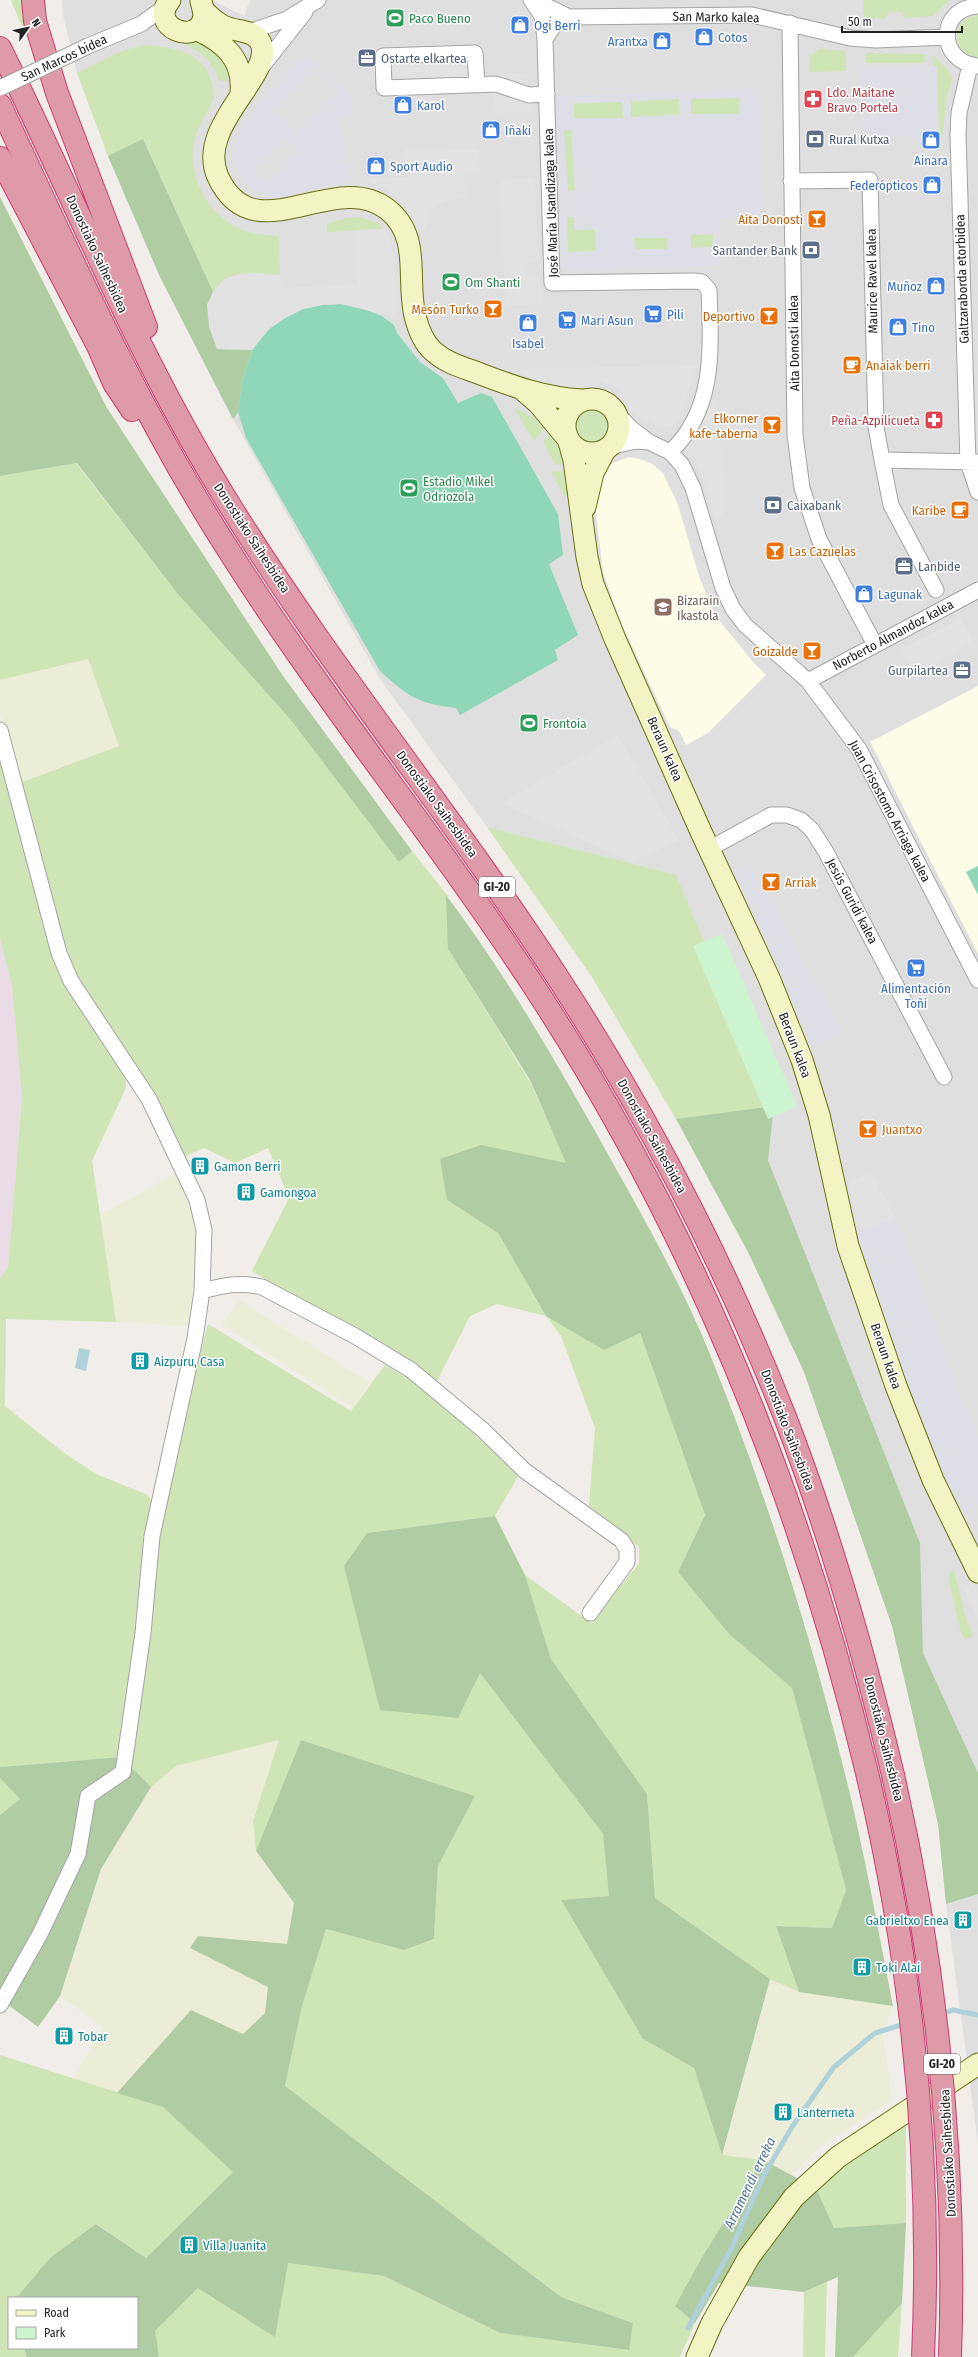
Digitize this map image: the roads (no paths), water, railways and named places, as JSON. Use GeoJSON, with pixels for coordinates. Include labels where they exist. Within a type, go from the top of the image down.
{"type":"FeatureCollection","features":[{"type":"Feature","properties":{"kind":"highway"},"geometry":{"type":"LineString","coordinates":[[32,0],[37,27],[57,93],[152,344],[158,378]]}},
{"type":"Feature","properties":{"kind":"highway","name":"Donostiako Saihesbidea"},"geometry":{"type":"LineString","coordinates":[[0,48],[114,290],[195,448],[252,541],[312,631],[520,922],[601,1046],[664,1157],[724,1277],[787,1423],[847,1602],[893,1774],[923,1922],[943,2071],[951,2198],[950,2357]]}},
{"type":"Feature","properties":{"kind":"highway","name":"Donostiako Saihesbidea"},"geometry":{"type":"LineString","coordinates":[[0,105],[92,302],[165,445],[230,553],[291,645],[441,851],[538,992],[586,1069],[642,1168],[702,1289],[761,1426],[803,1542],[851,1707],[868,1777],[897,1917],[918,2074],[926,2199],[923,2357]]}},
{"type":"Feature","properties":{"kind":"highway"},"geometry":{"type":"LineString","coordinates":[[0,158],[98,346],[114,383],[137,417],[165,445]]}},
{"type":"Feature","properties":{"kind":"street","name":"San Marko kalea"},"geometry":{"type":"LineString","coordinates":[[532,0],[569,17],[752,15],[850,38],[876,40],[947,37]]}},
{"type":"Feature","properties":{"kind":"street","name":"José María Usandizaga kalea"},"geometry":{"type":"LineString","coordinates":[[532,0],[542,16],[545,39],[552,283],[694,280],[702,282],[709,290],[712,356],[702,406],[681,442],[670,452]]}},
{"type":"Feature","properties":{"kind":"street"},"geometry":{"type":"LineString","coordinates":[[168,3],[165,16],[171,28],[183,33],[204,33],[228,37],[274,24],[314,2]]}},
{"type":"Feature","properties":{"kind":"street"},"geometry":{"type":"LineString","coordinates":[[314,2],[241,93],[216,140],[214,159],[218,176],[230,195],[246,207],[264,212],[281,211],[336,197],[351,196],[373,202],[386,208],[404,229],[410,244],[415,315],[421,333],[431,350],[446,361],[523,390],[551,397],[600,400],[608,404],[615,412],[619,426],[618,435],[607,449],[590,454],[581,452],[568,440],[543,409],[523,390]]}},
{"type":"Feature","properties":{"kind":"street","name":"San Marcos bidea"},"geometry":{"type":"LineString","coordinates":[[129,30],[168,3]]}},
{"type":"Feature","properties":{"kind":"street"},"geometry":{"type":"LineString","coordinates":[[201,4],[223,26],[248,32],[258,38],[263,49],[262,61],[257,73]]}},
{"type":"Feature","properties":{"kind":"street"},"geometry":{"type":"LineString","coordinates":[[201,4],[204,33],[226,47],[236,60],[241,76],[241,93]]}},
{"type":"Feature","properties":{"kind":"street"},"geometry":{"type":"LineString","coordinates":[[974,66],[956,58],[948,45],[947,37],[952,19],[959,12],[976,4]]}},
{"type":"Feature","properties":{"kind":"street"},"geometry":{"type":"LineString","coordinates":[[545,39],[555,24],[569,17]]}},
{"type":"Feature","properties":{"kind":"street","name":"Aita Donosti kalea"},"geometry":{"type":"LineString","coordinates":[[790,23],[795,435],[802,488],[819,539],[875,645]]}},
{"type":"Feature","properties":{"kind":"street","name":"San Marcos bidea"},"geometry":{"type":"LineString","coordinates":[[0,88],[88,46],[129,30],[151,26],[171,28]]}},
{"type":"Feature","properties":{"kind":"street"},"geometry":{"type":"LineString","coordinates":[[478,85],[475,53],[383,56],[384,88],[478,85],[496,84],[529,96],[547,94]]}},
{"type":"Feature","properties":{"kind":"street","name":"Galtzaraborda etorbidea"},"geometry":{"type":"LineString","coordinates":[[974,66],[959,113],[958,135],[973,462],[978,492]]}},
{"type":"Feature","properties":{"kind":"street","name":"Maurice Ravel kalea"},"geometry":{"type":"LineString","coordinates":[[791,181],[870,180],[876,427],[891,505],[936,590]]}},
{"type":"Feature","properties":{"kind":"street"},"geometry":{"type":"LineString","coordinates":[[568,440],[564,422],[568,412],[582,400]]}},
{"type":"Feature","properties":{"kind":"street","name":"Juan Crisostomo Arriaga kalea"},"geometry":{"type":"LineString","coordinates":[[615,412],[632,429],[649,442],[670,452],[682,465],[693,488],[723,588],[733,609],[745,625],[808,681],[859,749],[978,980]]}},
{"type":"Feature","properties":{"kind":"street","name":"Beraun kalea"},"geometry":{"type":"LineString","coordinates":[[568,440],[584,529],[586,557],[596,591],[615,639],[709,849],[769,978],[802,1060],[817,1109],[848,1246],[893,1379],[933,1480],[978,1572]]}},
{"type":"Feature","properties":{"kind":"street","name":"Juan Crisostomo Arriaga kalea"},"geometry":{"type":"LineString","coordinates":[[607,449],[636,441],[649,442]]}},
{"type":"Feature","properties":{"kind":"street","name":"Beraun kalea"},"geometry":{"type":"LineString","coordinates":[[584,529],[588,487],[607,449]]}},
{"type":"Feature","properties":{"kind":"street"},"geometry":{"type":"LineString","coordinates":[[882,460],[973,462]]}},
{"type":"Feature","properties":{"kind":"street","name":"Norberto Almandoz kalea"},"geometry":{"type":"LineString","coordinates":[[808,681],[978,590]]}},
{"type":"Feature","properties":{"kind":"street"},"geometry":{"type":"LineString","coordinates":[[0,730],[58,952],[71,981],[149,1099],[197,1200],[204,1230],[202,1291],[195,1338],[152,1536],[143,1633],[124,1772],[88,1796],[78,1854],[40,1934],[0,2005]]}},
{"type":"Feature","properties":{"kind":"street","name":"Jesús Guridi kalea"},"geometry":{"type":"LineString","coordinates":[[709,849],[771,815],[787,815],[801,820],[812,830],[826,852],[944,1077]]}},
{"type":"Feature","properties":{"kind":"street"},"geometry":{"type":"LineString","coordinates":[[202,1291],[224,1285],[245,1283],[262,1288],[356,1336],[411,1370],[483,1430],[525,1471],[621,1540],[627,1549],[627,1562],[590,1613]]}},
{"type":"Feature","properties":{"kind":"street"},"geometry":{"type":"LineString","coordinates":[[697,2357],[712,2323],[749,2256],[794,2197],[838,2157],[978,2064]]}},
{"type":"Feature","properties":{"kind":"water"},"geometry":{"type":"Polygon","coordinates":[[[79,1348],[90,1350],[86,1371],[75,1368],[79,1348]]]}},
{"type":"Feature","properties":{"kind":"waterway","name":"Arramendi erreka"},"geometry":{"type":"LineString","coordinates":[[940,2014],[953,2010],[978,2015]]}},
{"type":"Feature","properties":{"kind":"waterway","name":"Arramendi erreka"},"geometry":{"type":"LineString","coordinates":[[688,2328],[732,2247],[764,2175],[792,2127],[834,2067],[875,2033],[905,2024]]}},
{"type":"Feature","properties":{"kind":"place","name":"Paco Bueno"},"geometry":{"type":"Point","coordinates":[395,18]}},
{"type":"Feature","properties":{"kind":"place","name":"Ogi Berri"},"geometry":{"type":"Point","coordinates":[520,25]}},
{"type":"Feature","properties":{"kind":"place","name":"Cotos"},"geometry":{"type":"Point","coordinates":[704,37]}},
{"type":"Feature","properties":{"kind":"place","name":"Arantxa"},"geometry":{"type":"Point","coordinates":[662,41]}},
{"type":"Feature","properties":{"kind":"place","name":"Ostarte elkartea"},"geometry":{"type":"Point","coordinates":[367,58]}},
{"type":"Feature","properties":{"kind":"place","name":"Ldo. Maitane Bravo Portela"},"geometry":{"type":"Point","coordinates":[813,99]}},
{"type":"Feature","properties":{"kind":"place","name":"Karol"},"geometry":{"type":"Point","coordinates":[403,105]}},
{"type":"Feature","properties":{"kind":"place","name":"Iñaki"},"geometry":{"type":"Point","coordinates":[491,130]}},
{"type":"Feature","properties":{"kind":"place","name":"Rural Kutxa"},"geometry":{"type":"Point","coordinates":[815,139]}},
{"type":"Feature","properties":{"kind":"place","name":"Ainara"},"geometry":{"type":"Point","coordinates":[931,140]}},
{"type":"Feature","properties":{"kind":"place","name":"Sport Audio"},"geometry":{"type":"Point","coordinates":[376,166]}},
{"type":"Feature","properties":{"kind":"place","name":"Federópticos"},"geometry":{"type":"Point","coordinates":[932,185]}},
{"type":"Feature","properties":{"kind":"place","name":"Aita Donosti"},"geometry":{"type":"Point","coordinates":[817,219]}},
{"type":"Feature","properties":{"kind":"place","name":"Santander Bank"},"geometry":{"type":"Point","coordinates":[811,250]}},
{"type":"Feature","properties":{"kind":"place","name":"Om Shanti"},"geometry":{"type":"Point","coordinates":[451,282]}},
{"type":"Feature","properties":{"kind":"place","name":"Muñoz"},"geometry":{"type":"Point","coordinates":[936,286]}},
{"type":"Feature","properties":{"kind":"place","name":"Mesón Turko"},"geometry":{"type":"Point","coordinates":[493,309]}},
{"type":"Feature","properties":{"kind":"place","name":"Pili"},"geometry":{"type":"Point","coordinates":[653,314]}},
{"type":"Feature","properties":{"kind":"place","name":"Deportivo"},"geometry":{"type":"Point","coordinates":[769,316]}},
{"type":"Feature","properties":{"kind":"place","name":"Mari Asun"},"geometry":{"type":"Point","coordinates":[567,320]}},
{"type":"Feature","properties":{"kind":"place","name":"Isabel"},"geometry":{"type":"Point","coordinates":[528,323]}},
{"type":"Feature","properties":{"kind":"place","name":"Tino"},"geometry":{"type":"Point","coordinates":[898,327]}},
{"type":"Feature","properties":{"kind":"place","name":"Anaiak berri"},"geometry":{"type":"Point","coordinates":[852,365]}},
{"type":"Feature","properties":{"kind":"place","name":"Peña-Azpilicueta"},"geometry":{"type":"Point","coordinates":[934,420]}},
{"type":"Feature","properties":{"kind":"place","name":"Elkorner kafe-taberna"},"geometry":{"type":"Point","coordinates":[772,425]}},
{"type":"Feature","properties":{"kind":"place","name":"Estadio Mikel Odriozola"},"geometry":{"type":"Point","coordinates":[409,488]}},
{"type":"Feature","properties":{"kind":"place","name":"Caixabank"},"geometry":{"type":"Point","coordinates":[773,505]}},
{"type":"Feature","properties":{"kind":"place","name":"Karibe"},"geometry":{"type":"Point","coordinates":[960,510]}},
{"type":"Feature","properties":{"kind":"place","name":"Las Cazuelas"},"geometry":{"type":"Point","coordinates":[775,551]}},
{"type":"Feature","properties":{"kind":"place","name":"Lanbide"},"geometry":{"type":"Point","coordinates":[904,566]}},
{"type":"Feature","properties":{"kind":"place","name":"Lagunak"},"geometry":{"type":"Point","coordinates":[864,594]}},
{"type":"Feature","properties":{"kind":"place","name":"Bizarain Ikastola"},"geometry":{"type":"Point","coordinates":[663,607]}},
{"type":"Feature","properties":{"kind":"place","name":"Goizalde"},"geometry":{"type":"Point","coordinates":[812,651]}},
{"type":"Feature","properties":{"kind":"place","name":"Gurpilartea"},"geometry":{"type":"Point","coordinates":[962,670]}},
{"type":"Feature","properties":{"kind":"place","name":"Frontoia"},"geometry":{"type":"Point","coordinates":[529,723]}},
{"type":"Feature","properties":{"kind":"place","name":"Arriak"},"geometry":{"type":"Point","coordinates":[771,882]}},
{"type":"Feature","properties":{"kind":"place","name":"Alimentación Toñi"},"geometry":{"type":"Point","coordinates":[916,968]}},
{"type":"Feature","properties":{"kind":"place","name":"Juantxo"},"geometry":{"type":"Point","coordinates":[868,1129]}},
{"type":"Feature","properties":{"kind":"place","name":"Gamon Berri"},"geometry":{"type":"Point","coordinates":[200,1166]}},
{"type":"Feature","properties":{"kind":"place","name":"Gamongoa"},"geometry":{"type":"Point","coordinates":[246,1192]}},
{"type":"Feature","properties":{"kind":"place","name":"Aizpuru, Casa"},"geometry":{"type":"Point","coordinates":[140,1361]}},
{"type":"Feature","properties":{"kind":"place","name":"Gabrieltxo Enea"},"geometry":{"type":"Point","coordinates":[963,1920]}},
{"type":"Feature","properties":{"kind":"place","name":"Toki Alai"},"geometry":{"type":"Point","coordinates":[862,1967]}},
{"type":"Feature","properties":{"kind":"place","name":"Tobar"},"geometry":{"type":"Point","coordinates":[64,2036]}},
{"type":"Feature","properties":{"kind":"place","name":"Lanterneta"},"geometry":{"type":"Point","coordinates":[783,2112]}},
{"type":"Feature","properties":{"kind":"place","name":"Villa Juanita"},"geometry":{"type":"Point","coordinates":[189,2245]}}]}
